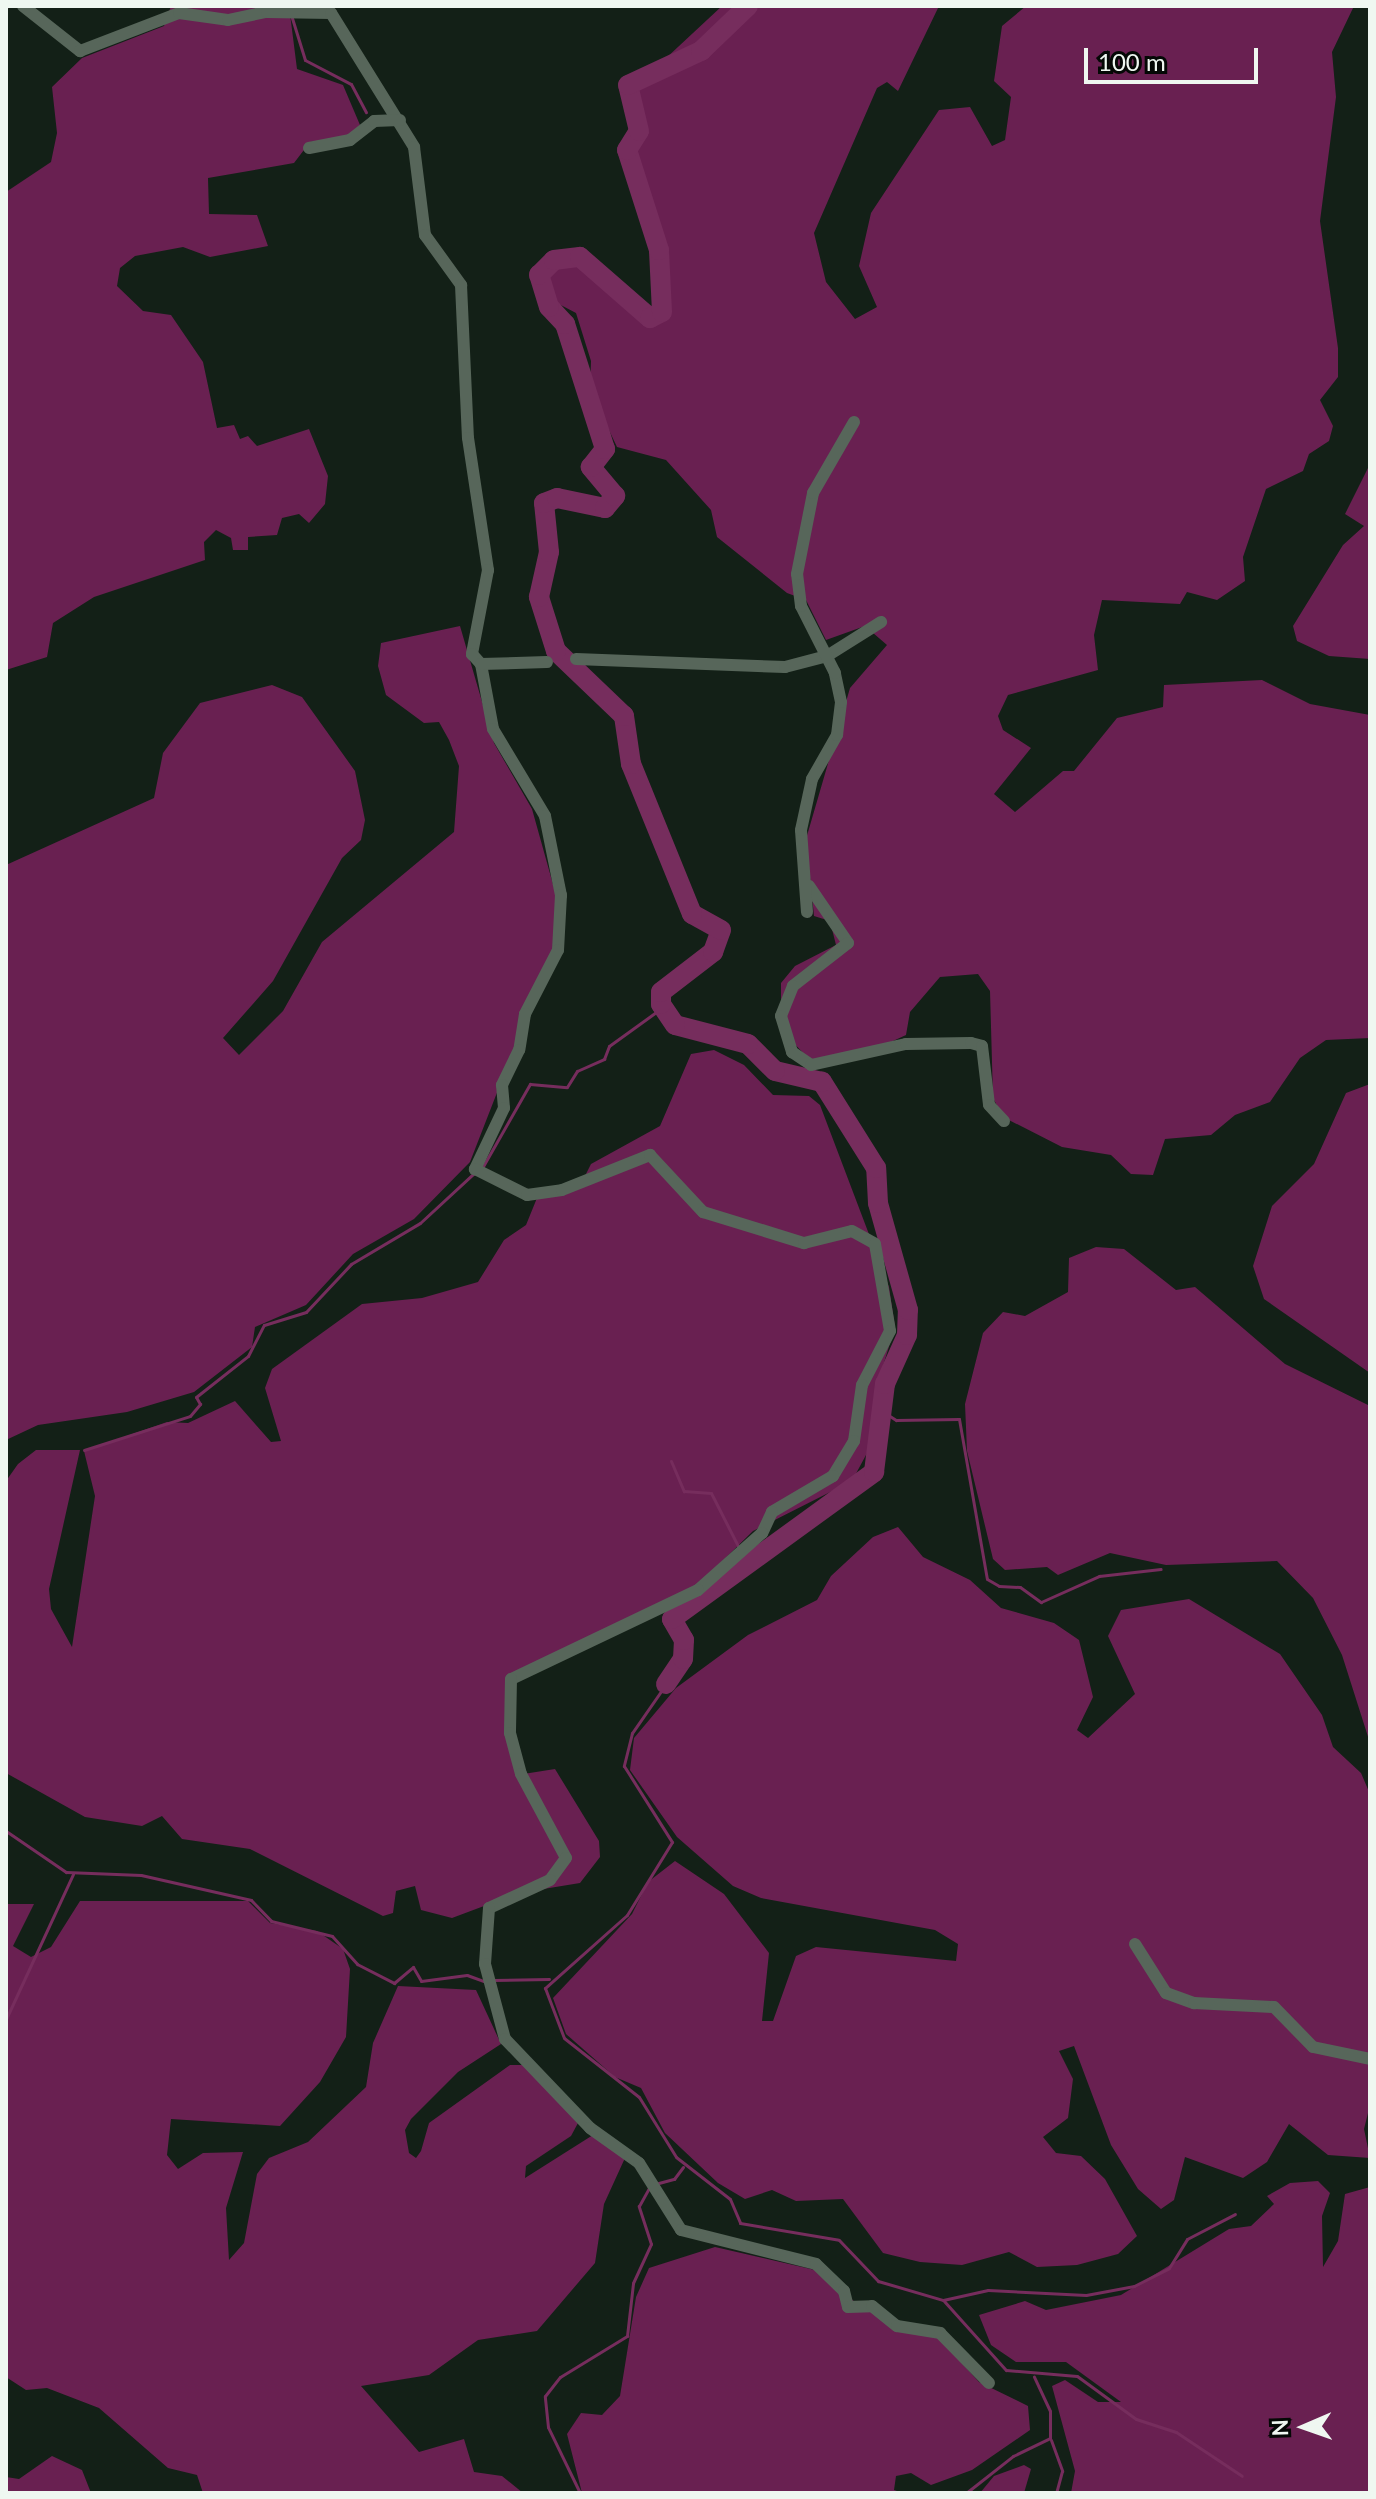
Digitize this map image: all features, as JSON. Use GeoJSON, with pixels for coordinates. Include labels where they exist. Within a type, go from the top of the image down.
{"type":"FeatureCollection","features":[{"type":"Feature","properties":{"kind":"street"},"geometry":{"type":"LineString","coordinates":[[23,6],[80,51],[179,13],[228,20],[331,13],[400,120],[417,155],[425,235],[461,285],[468,438],[488,570],[471,640],[481,664],[493,729],[545,816],[562,922],[558,950],[530,1002],[502,1085],[504,1108],[475,1169],[527,1195],[562,1190],[637,1156],[656,1157],[703,1212],[804,1243],[852,1231],[868,1237],[890,1318],[859,1398],[854,1441],[833,1476],[772,1512],[762,1533],[698,1590],[511,1679],[510,1733],[521,1774],[566,1858],[550,1880],[484,1916],[485,1964],[505,2039],[569,2098],[590,2128],[639,2163],[681,2230],[816,2264],[844,2291],[848,2307],[872,2306],[897,2326],[940,2333],[989,2383]]}},
{"type":"Feature","properties":{"kind":"street"},"geometry":{"type":"LineString","coordinates":[[309,148],[350,140],[374,121],[400,120]]}},
{"type":"Feature","properties":{"kind":"street"},"geometry":{"type":"LineString","coordinates":[[807,912],[803,816],[812,779],[837,735],[841,702],[827,656],[801,606],[797,574],[813,493],[854,422]]}},
{"type":"Feature","properties":{"kind":"street"},"geometry":{"type":"LineString","coordinates":[[576,659],[760,669],[827,656],[881,622]]}},
{"type":"Feature","properties":{"kind":"street"},"geometry":{"type":"LineString","coordinates":[[481,664],[547,662]]}},
{"type":"Feature","properties":{"kind":"street"},"geometry":{"type":"LineString","coordinates":[[808,883],[848,943],[793,986],[781,1016],[792,1052],[811,1065],[906,1044],[971,1043],[982,1046],[989,1105],[1004,1121]]}},
{"type":"Feature","properties":{"kind":"street"},"geometry":{"type":"LineString","coordinates":[[1135,1944],[1166,1993],[1194,2003],[1274,2007],[1313,2047],[1370,2059]]}},
{"type":"Feature","properties":{"kind":"shaded area"},"geometry":{"type":"Polygon","coordinates":[[[171,6],[289,6],[297,69],[343,85],[360,125],[346,138],[310,142],[294,163],[208,178],[209,214],[257,215],[268,246],[210,257],[183,247],[135,256],[120,268],[117,286],[143,311],[171,315],[203,362],[217,428],[234,425],[240,439],[248,436],[257,446],[309,429],[328,476],[325,504],[309,523],[299,514],[282,518],[277,535],[248,537],[248,550],[233,550],[231,538],[216,530],[204,542],[205,560],[94,597],[53,623],[47,657],[6,670],[6,192],[51,162],[57,133],[52,87],[82,58],[164,26],[171,6]]]}},
{"type":"Feature","properties":{"kind":"shaded area"},"geometry":{"type":"Polygon","coordinates":[[[722,6],[939,6],[898,91],[887,82],[877,88],[814,233],[826,282],[855,319],[877,307],[859,266],[871,213],[939,110],[970,107],[992,146],[1005,140],[1011,97],[994,81],[1002,26],[1026,6],[1354,6],[1332,52],[1336,97],[1320,221],[1338,348],[1338,377],[1320,400],[1333,426],[1329,441],[1309,454],[1303,471],[1266,489],[1243,557],[1245,581],[1217,600],[1187,592],[1180,604],[1102,600],[1094,635],[1098,670],[1008,695],[998,716],[1003,730],[1031,748],[994,794],[1015,812],[1063,771],[1074,771],[1117,718],[1163,707],[1164,685],[1262,680],[1310,704],[1370,715],[1370,1038],[1326,1040],[1300,1058],[1270,1102],[1235,1115],[1211,1135],[1165,1139],[1153,1175],[1131,1174],[1111,1155],[1062,1147],[1003,1117],[993,1098],[990,991],[978,974],[940,977],[910,1012],[906,1035],[880,1047],[810,1060],[781,1030],[781,983],[795,966],[836,945],[830,921],[814,916],[806,839],[850,688],[887,645],[865,626],[826,640],[806,600],[787,593],[717,537],[711,510],[666,460],[617,447],[590,390],[591,361],[576,313],[555,302],[545,278],[563,260],[579,262],[639,317],[653,325],[663,319],[662,241],[633,165],[642,131],[635,87],[722,6]]]}},
{"type":"Feature","properties":{"kind":"shaded area"},"geometry":{"type":"Polygon","coordinates":[[[1370,464],[1370,659],[1329,656],[1297,641],[1293,626],[1343,545],[1364,526],[1345,514],[1370,464]]]}},
{"type":"Feature","properties":{"kind":"shaded area"},"geometry":{"type":"Polygon","coordinates":[[[460,626],[494,743],[532,809],[556,895],[554,946],[470,1162],[414,1219],[353,1254],[306,1305],[255,1327],[252,1347],[194,1392],[127,1412],[38,1425],[6,1440],[6,865],[154,798],[163,753],[200,703],[272,685],[302,697],[355,771],[365,820],[361,840],[342,858],[273,981],[223,1038],[239,1055],[283,1011],[322,942],[454,832],[459,766],[449,740],[439,722],[424,723],[386,695],[378,666],[381,643],[460,626]]]}},
{"type":"Feature","properties":{"kind":"shaded area"},"geometry":{"type":"Polygon","coordinates":[[[714,1050],[744,1065],[773,1095],[809,1096],[820,1105],[889,1287],[895,1327],[874,1395],[873,1442],[852,1481],[753,1531],[701,1582],[655,1609],[512,1674],[517,1775],[555,1769],[599,1841],[600,1857],[580,1883],[519,1893],[452,1918],[421,1910],[415,1886],[396,1891],[393,1913],[383,1916],[250,1849],[182,1839],[162,1816],[142,1826],[85,1817],[6,1773],[6,1481],[18,1464],[36,1450],[80,1450],[49,1589],[51,1609],[72,1647],[95,1496],[84,1451],[167,1422],[188,1423],[235,1401],[271,1442],[281,1441],[265,1388],[272,1369],[362,1304],[422,1298],[478,1282],[504,1240],[526,1225],[537,1198],[579,1188],[591,1164],[660,1126],[691,1054],[714,1050]]]}},
{"type":"Feature","properties":{"kind":"shaded area"},"geometry":{"type":"Polygon","coordinates":[[[1370,1084],[1370,1373],[1264,1299],[1253,1266],[1272,1206],[1314,1164],[1346,1093],[1370,1084]]]}},
{"type":"Feature","properties":{"kind":"shaded area"},"geometry":{"type":"Polygon","coordinates":[[[1096,1247],[1124,1249],[1176,1290],[1195,1287],[1285,1364],[1370,1406],[1370,1743],[1342,1655],[1313,1598],[1277,1561],[1166,1565],[1110,1553],[1058,1575],[1047,1567],[1005,1570],[993,1559],[967,1451],[965,1404],[983,1333],[1003,1312],[1025,1316],[1068,1292],[1069,1258],[1096,1247]]]}},
{"type":"Feature","properties":{"kind":"shaded area"},"geometry":{"type":"Polygon","coordinates":[[[898,1527],[923,1557],[970,1580],[1001,1608],[1054,1623],[1079,1640],[1093,1697],[1077,1730],[1088,1738],[1135,1694],[1108,1636],[1121,1610],[1189,1599],[1280,1654],[1322,1715],[1333,1747],[1361,1773],[1370,1794],[1370,2105],[1364,2129],[1370,2158],[1328,2155],[1289,2124],[1267,2162],[1243,2178],[1185,2157],[1174,2200],[1161,2209],[1138,2189],[1111,2145],[1074,2046],[1059,2051],[1073,2079],[1068,2118],[1043,2137],[1056,2153],[1081,2156],[1105,2179],[1137,2236],[1118,2254],[1077,2265],[1037,2267],[1009,2252],[962,2265],[920,2262],[883,2253],[843,2199],[796,2201],[772,2190],[745,2199],[718,2183],[665,2133],[641,2088],[615,2077],[566,2034],[553,1998],[632,1914],[648,1882],[675,1861],[724,1894],[769,1953],[762,2021],[773,2021],[796,1956],[816,1947],[956,1961],[958,1944],[935,1930],[761,1898],[733,1886],[677,1837],[630,1770],[634,1738],[676,1688],[748,1635],[817,1600],[831,1576],[873,1537],[898,1527]]]}},
{"type":"Feature","properties":{"kind":"shaded area"},"geometry":{"type":"Polygon","coordinates":[[[80,1901],[248,1901],[270,1923],[317,1931],[343,1949],[350,1969],[346,2037],[320,2082],[280,2126],[171,2119],[167,2155],[178,2169],[203,2153],[243,2152],[226,2208],[229,2260],[244,2243],[257,2174],[269,2158],[308,2142],[366,2087],[373,2043],[398,1986],[476,1990],[501,2044],[458,2072],[411,2119],[405,2130],[409,2153],[416,2158],[421,2151],[429,2123],[510,2065],[525,2065],[578,2123],[571,2136],[526,2166],[525,2178],[593,2135],[625,2158],[604,2204],[595,2263],[537,2331],[478,2340],[429,2375],[361,2386],[419,2452],[464,2439],[474,2472],[502,2476],[523,2493],[203,2493],[197,2475],[168,2468],[99,2408],[47,2388],[26,2390],[6,2377],[6,1904],[34,1904],[13,1946],[31,1957],[51,1947],[80,1901]]]}},
{"type":"Feature","properties":{"kind":"shaded area"},"geometry":{"type":"Polygon","coordinates":[[[1318,2181],[1330,2193],[1322,2216],[1323,2267],[1338,2241],[1345,2194],[1370,2187],[1370,2493],[1071,2493],[1075,2471],[1052,2386],[1065,2380],[1098,2402],[1121,2402],[1066,2362],[1016,2362],[991,2345],[979,2315],[1025,2301],[1046,2310],[1121,2295],[1229,2229],[1251,2226],[1274,2204],[1267,2196],[1290,2183],[1318,2181]]]}},
{"type":"Feature","properties":{"kind":"shaded area"},"geometry":{"type":"Polygon","coordinates":[[[715,2247],[815,2270],[865,2310],[937,2336],[979,2382],[1028,2406],[1030,2430],[972,2470],[931,2485],[911,2473],[896,2476],[894,2490],[903,2493],[582,2493],[567,2434],[581,2413],[602,2415],[620,2396],[636,2297],[649,2268],[715,2247]]]}},
{"type":"Feature","properties":{"kind":"shaded area"},"geometry":{"type":"Polygon","coordinates":[[[52,2456],[82,2470],[91,2493],[6,2493],[6,2477],[19,2479],[52,2456]]]}},
{"type":"Feature","properties":{"kind":"shaded area"},"geometry":{"type":"Polygon","coordinates":[[[1024,2465],[1031,2469],[1024,2493],[980,2493],[994,2476],[1024,2465]]]}},
{"type":"Feature","properties":{"kind":"waterway"},"geometry":{"type":"LineString","coordinates":[[666,1684],[683,1659],[684,1640],[672,1619],[874,1472],[885,1384],[907,1335],[908,1310],[878,1203],[876,1168],[822,1082],[775,1071],[748,1044],[675,1025],[661,1004],[661,992],[713,952],[721,930],[692,914],[631,764],[624,716],[556,651],[539,597],[549,552],[544,503],[557,498],[605,508],[615,496],[591,467],[605,449],[565,324],[549,307],[539,275],[554,260],[580,257],[650,318],[662,312],[659,250],[627,150],[639,131],[628,85],[701,51],[748,6]]}},
{"type":"Feature","properties":{"kind":"waterway"},"geometry":{"type":"LineString","coordinates":[[292,18],[305,60],[351,84],[366,112]]}},
{"type":"Feature","properties":{"kind":"waterway"},"geometry":{"type":"LineString","coordinates":[[482,1168],[530,1084],[567,1087],[577,1071],[604,1059],[609,1046],[663,1007]]}},
{"type":"Feature","properties":{"kind":"waterway"},"geometry":{"type":"LineString","coordinates":[[84,1450],[190,1416],[200,1404],[196,1397],[248,1356],[264,1325],[306,1312],[351,1264],[420,1223],[475,1172]]}},
{"type":"Feature","properties":{"kind":"waterway"},"geometry":{"type":"LineString","coordinates":[[882,1411],[896,1420],[959,1419],[987,1579],[999,1586],[1020,1587],[1041,1602],[1099,1576],[1161,1569]]}},
{"type":"Feature","properties":{"kind":"waterway"},"geometry":{"type":"LineString","coordinates":[[671,1461],[684,1491],[711,1493],[739,1548]]}},
{"type":"Feature","properties":{"kind":"waterway"},"geometry":{"type":"LineString","coordinates":[[666,1684],[632,1733],[624,1766],[672,1842],[627,1915],[545,1988],[564,2038],[639,2097],[676,2157],[730,2199],[740,2223],[839,2240],[878,2281],[943,2300],[988,2290],[1086,2295],[1134,2286],[1169,2268],[1187,2239],[1235,2214]]}},
{"type":"Feature","properties":{"kind":"waterway"},"geometry":{"type":"LineString","coordinates":[[6,1831],[66,1872],[141,1875],[251,1900],[271,1921],[332,1936],[357,1964],[394,1983],[413,1967],[421,1981],[467,1975],[486,1982]]}},
{"type":"Feature","properties":{"kind":"waterway"},"geometry":{"type":"LineString","coordinates":[[6,2019],[73,1874]]}},
{"type":"Feature","properties":{"kind":"waterway"},"geometry":{"type":"LineString","coordinates":[[493,1980],[549,1979]]}},
{"type":"Feature","properties":{"kind":"waterway"},"geometry":{"type":"LineString","coordinates":[[655,2184],[674,2179],[683,2167]]}},
{"type":"Feature","properties":{"kind":"waterway"},"geometry":{"type":"LineString","coordinates":[[580,2493],[548,2427],[545,2396],[560,2377],[627,2336],[633,2283],[651,2244],[639,2206],[649,2188]]}},
{"type":"Feature","properties":{"kind":"waterway"},"geometry":{"type":"LineString","coordinates":[[944,2301],[1006,2370],[1077,2376],[1136,2419],[1176,2432],[1242,2476]]}},
{"type":"Feature","properties":{"kind":"waterway"},"geometry":{"type":"LineString","coordinates":[[966,2493],[1013,2456],[1050,2438],[1050,2411],[1034,2377]]}},
{"type":"Feature","properties":{"kind":"waterway"},"geometry":{"type":"LineString","coordinates":[[1051,2440],[1062,2471],[1056,2493]]}}]}
